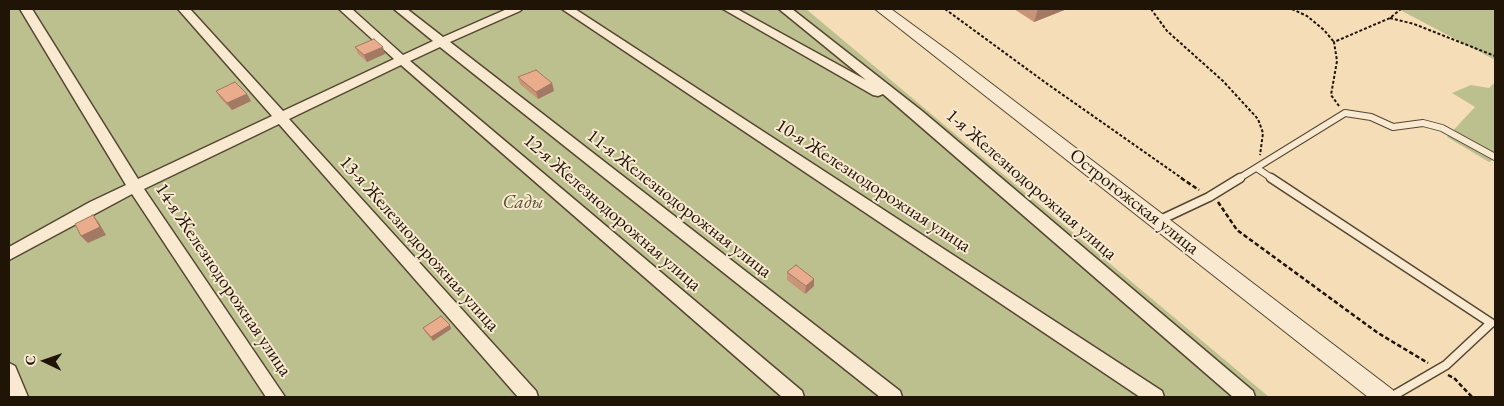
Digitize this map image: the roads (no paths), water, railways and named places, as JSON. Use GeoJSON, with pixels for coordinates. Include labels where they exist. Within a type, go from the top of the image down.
{"type":"FeatureCollection","features":[{"type":"Feature","properties":{"kind":"street","name":"14-я Железнодорожная улица"},"geometry":{"type":"LineString","coordinates":[[26,9],[135,187],[276,397]]}},
{"type":"Feature","properties":{"kind":"street","name":"13-я Железнодорожная улица"},"geometry":{"type":"LineString","coordinates":[[184,9],[529,397]]}},
{"type":"Feature","properties":{"kind":"street","name":"12-я Железнодорожная улица"},"geometry":{"type":"LineString","coordinates":[[345,9],[795,397]]}},
{"type":"Feature","properties":{"kind":"street","name":"11-я Железнодорожная улица"},"geometry":{"type":"LineString","coordinates":[[400,9],[893,397]]}},
{"type":"Feature","properties":{"kind":"street"},"geometry":{"type":"LineString","coordinates":[[9,254],[95,206],[402,60],[516,9]]}},
{"type":"Feature","properties":{"kind":"street","name":"10-я Железнодорожная улица"},"geometry":{"type":"LineString","coordinates":[[568,9],[1155,397]]}},
{"type":"Feature","properties":{"kind":"street"},"geometry":{"type":"LineString","coordinates":[[729,9],[917,114]]}},
{"type":"Feature","properties":{"kind":"street","name":"1-я Железнодорожная улица"},"geometry":{"type":"LineString","coordinates":[[785,9],[917,114],[1246,397]]}},
{"type":"Feature","properties":{"kind":"street","name":"Острогожская улица"},"geometry":{"type":"LineString","coordinates":[[882,9],[1385,397]]}},
{"type":"Feature","properties":{"kind":"street"},"geometry":{"type":"LineString","coordinates":[[9,371],[19,397]]}},
{"type":"Feature","properties":{"kind":"lane"},"geometry":{"type":"LineString","coordinates":[[1158,221],[1212,195],[1345,113],[1371,117],[1393,127],[1423,124],[1442,128],[1495,156]]}},
{"type":"Feature","properties":{"kind":"lane"},"geometry":{"type":"LineString","coordinates":[[1258,168],[1491,323],[1446,365],[1391,397]]}},
{"type":"Feature","properties":{"kind":"park label","name":"Сады"},"geometry":{"type":"Point","coordinates":[523,203]}}]}
